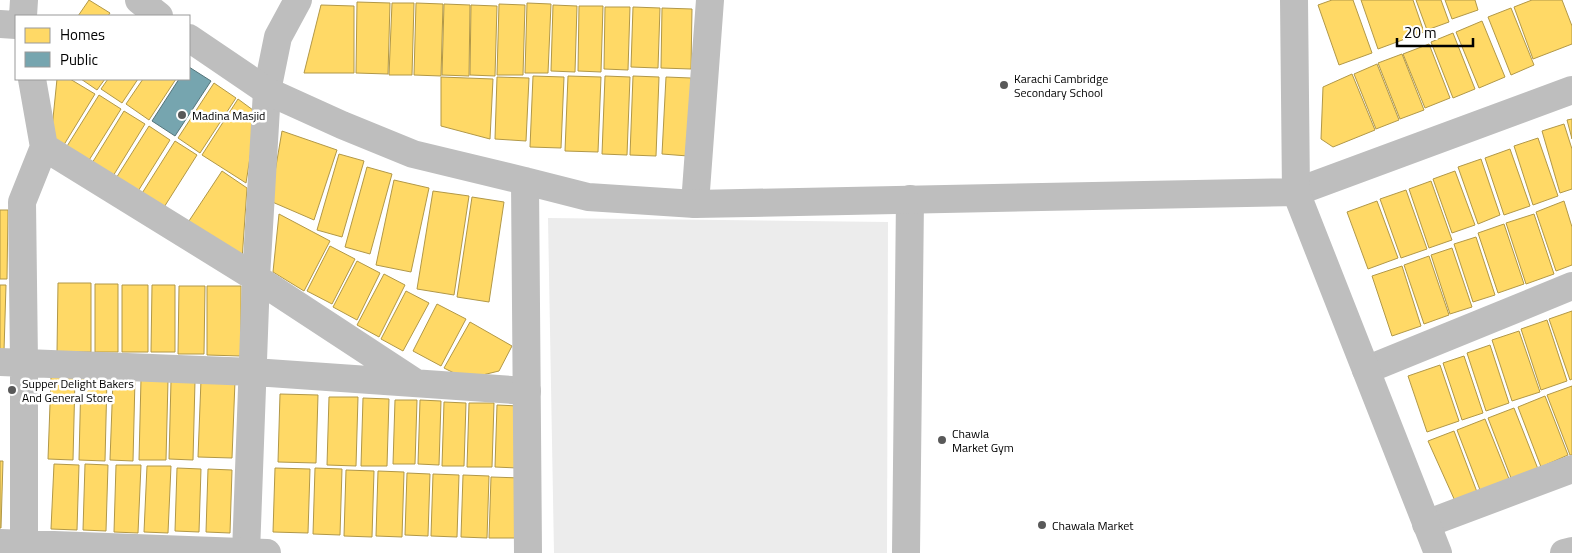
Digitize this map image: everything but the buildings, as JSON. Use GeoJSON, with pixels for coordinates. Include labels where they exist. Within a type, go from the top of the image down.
{"type":"FeatureCollection","features":[{"type":"Feature","properties":{"kind":"street"},"geometry":{"type":"LineString","coordinates":[[23,15],[24,0]]}},
{"type":"Feature","properties":{"kind":"street"},"geometry":{"type":"LineString","coordinates":[[139,0],[158,15]]}},
{"type":"Feature","properties":{"kind":"street"},"geometry":{"type":"LineString","coordinates":[[246,553],[256,278],[267,91],[278,37],[298,0]]}},
{"type":"Feature","properties":{"kind":"street"},"geometry":{"type":"LineString","coordinates":[[695,204],[710,0]]}},
{"type":"Feature","properties":{"kind":"street"},"geometry":{"type":"LineString","coordinates":[[1294,0],[1296,192],[1438,553]]}},
{"type":"Feature","properties":{"kind":"street"},"geometry":{"type":"LineString","coordinates":[[0,24],[15,25]]}},
{"type":"Feature","properties":{"kind":"street"},"geometry":{"type":"LineString","coordinates":[[190,39],[267,91],[342,125],[413,154],[588,197],[695,204],[1296,192],[1572,90]]}},
{"type":"Feature","properties":{"kind":"street"},"geometry":{"type":"LineString","coordinates":[[32,80],[44,147],[11,201],[16,547],[267,553]]}},
{"type":"Feature","properties":{"kind":"street"},"geometry":{"type":"LineString","coordinates":[[44,147],[256,278],[417,384]]}},
{"type":"Feature","properties":{"kind":"street"},"geometry":{"type":"LineString","coordinates":[[525,180],[528,553]]}},
{"type":"Feature","properties":{"kind":"street"},"geometry":{"type":"LineString","coordinates":[[906,553],[910,199]]}},
{"type":"Feature","properties":{"kind":"street"},"geometry":{"type":"LineString","coordinates":[[1366,370],[1572,286]]}},
{"type":"Feature","properties":{"kind":"street"},"geometry":{"type":"LineString","coordinates":[[12,362],[253,372],[527,391]]}},
{"type":"Feature","properties":{"kind":"street"},"geometry":{"type":"LineString","coordinates":[[1426,524],[1572,469]]}},
{"type":"Feature","properties":{"kind":"street"},"geometry":{"type":"LineString","coordinates":[[1564,553],[1572,551]]}},
{"type":"Feature","properties":{"kind":"shaded area"},"geometry":{"type":"Polygon","coordinates":[[[548,218],[888,222],[887,553],[554,553],[548,218]]]}},
{"type":"Feature","properties":{"kind":"place","name":"Karachi Cambridge Secondary School"},"geometry":{"type":"Point","coordinates":[1004,85]}},
{"type":"Feature","properties":{"kind":"place","name":"Madina Masjid"},"geometry":{"type":"Point","coordinates":[182,115]}},
{"type":"Feature","properties":{"kind":"place","name":"Supper Delight Bakers And General Store"},"geometry":{"type":"Point","coordinates":[12,390]}},
{"type":"Feature","properties":{"kind":"place","name":"Chawla Market Gym"},"geometry":{"type":"Point","coordinates":[942,440]}},
{"type":"Feature","properties":{"kind":"place","name":"Chawala Market"},"geometry":{"type":"Point","coordinates":[1042,525]}}]}
